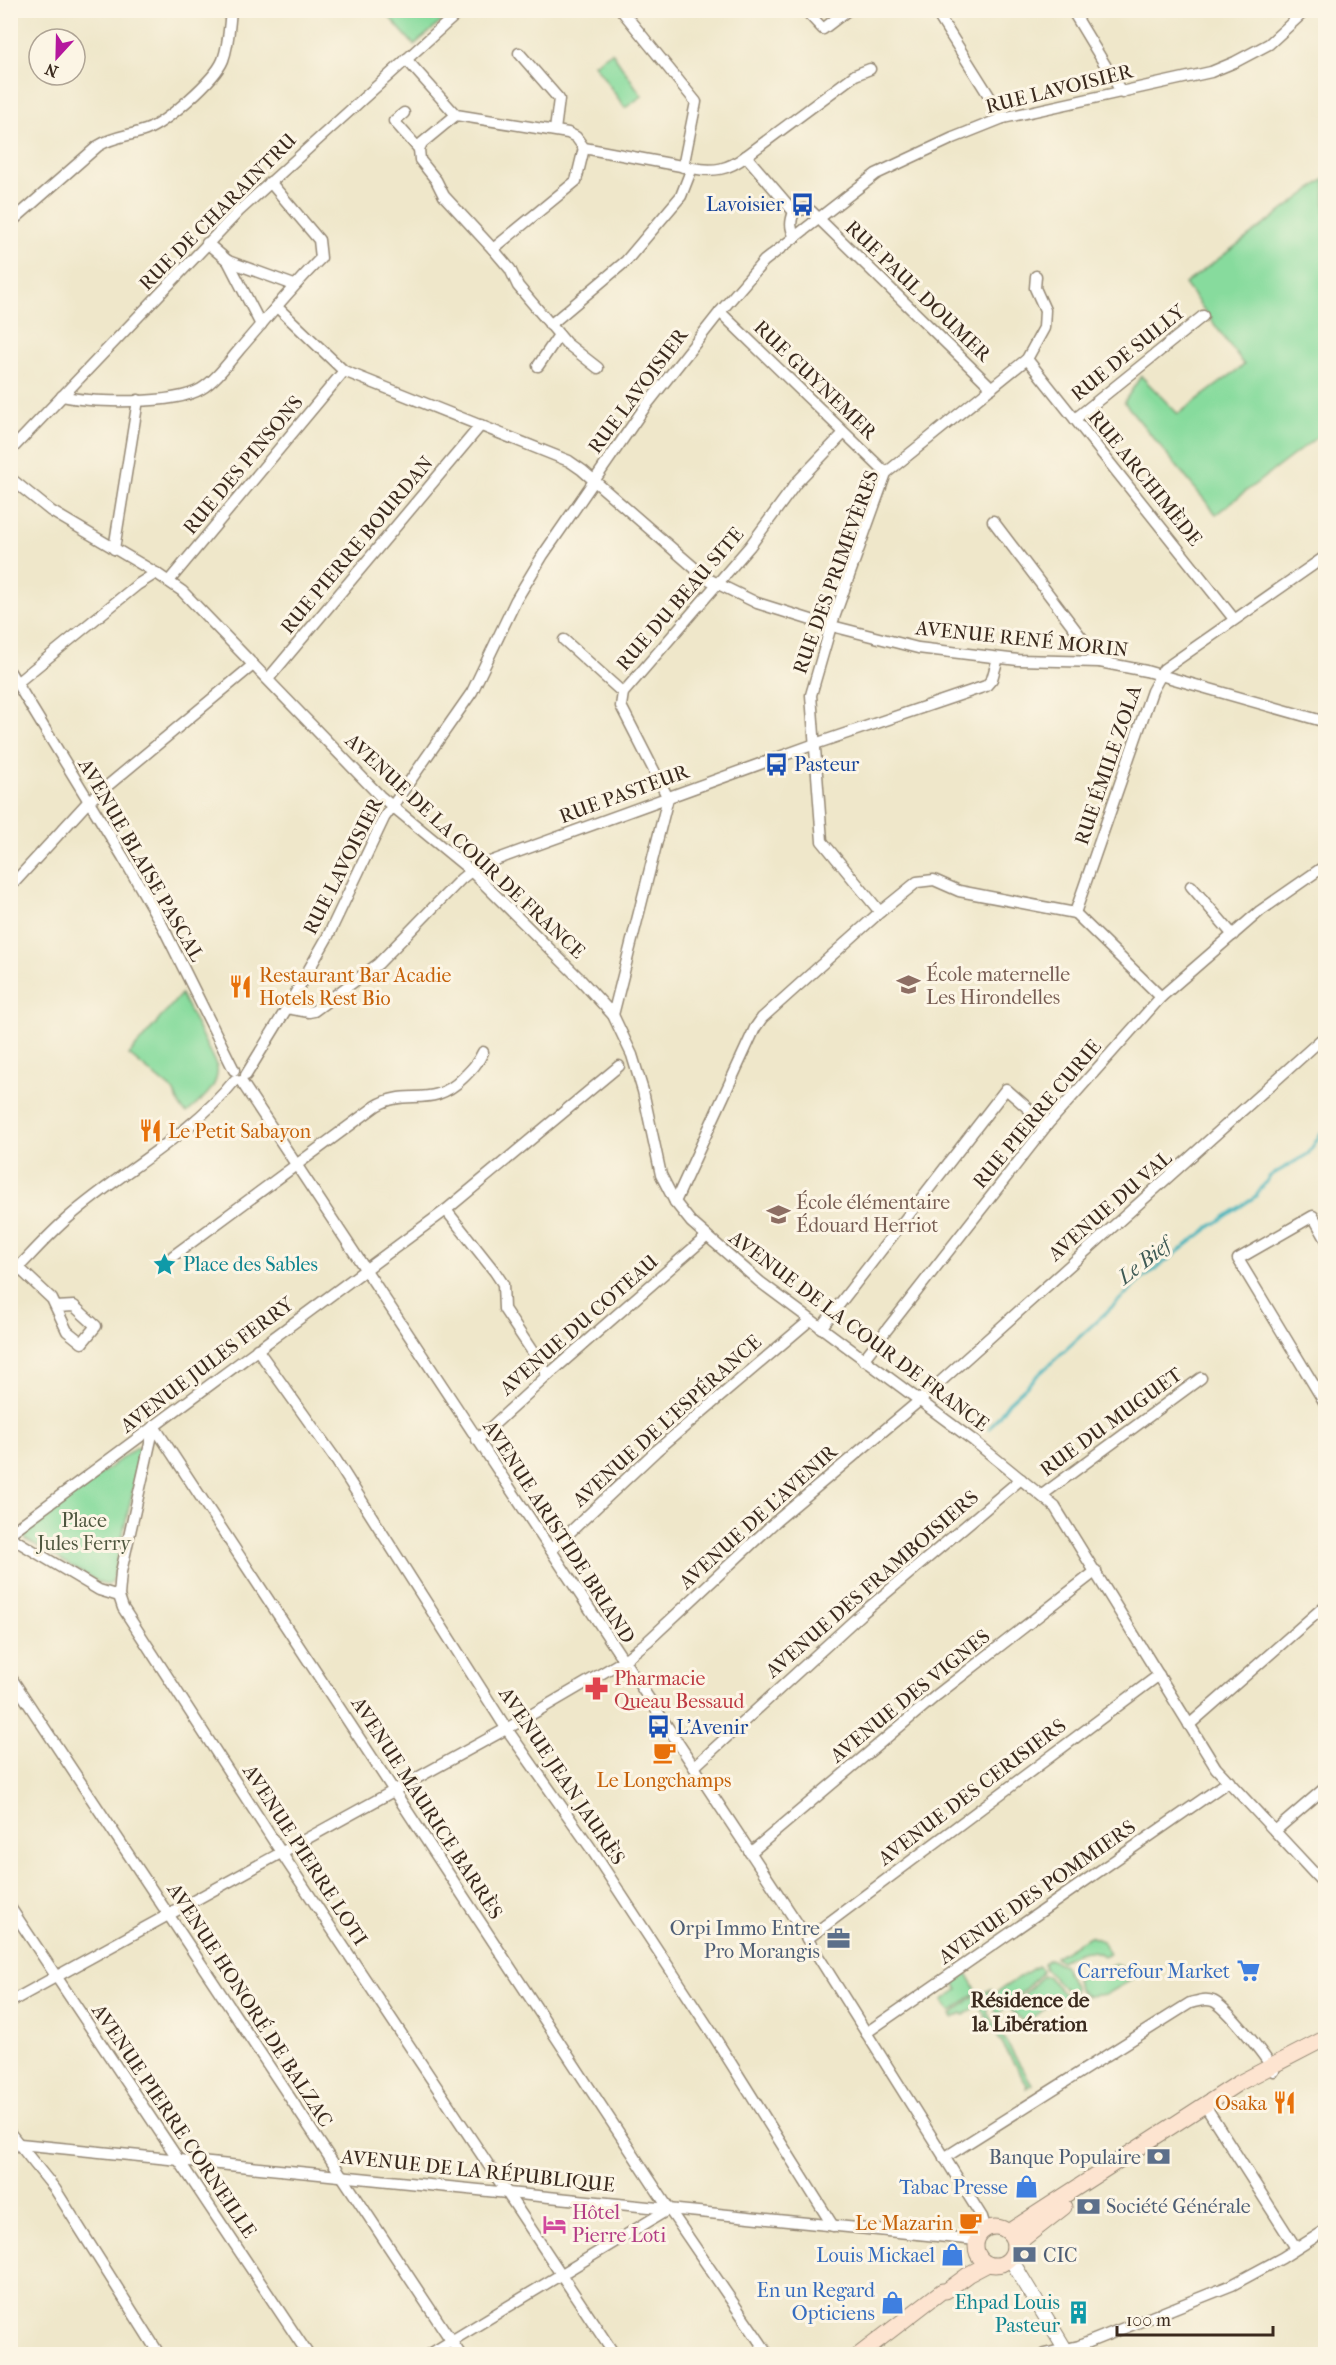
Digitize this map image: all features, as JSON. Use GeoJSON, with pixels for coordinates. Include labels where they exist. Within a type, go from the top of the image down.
{"type":"FeatureCollection","features":[{"type":"Feature","properties":{"kind":"main road"},"geometry":{"type":"LineString","coordinates":[[979,2239],[981,2260],[996,2265],[1010,2246],[1061,2198],[1326,2038]]}},
{"type":"Feature","properties":{"kind":"main road"},"geometry":{"type":"LineString","coordinates":[[1273,2069],[1326,2049]]}},
{"type":"Feature","properties":{"kind":"main road"},"geometry":{"type":"LineString","coordinates":[[1010,2246],[1207,2108]]}},
{"type":"Feature","properties":{"kind":"main road"},"geometry":{"type":"LineString","coordinates":[[1055,2213],[1061,2204],[1061,2198]]}},
{"type":"Feature","properties":{"kind":"main road"},"geometry":{"type":"LineString","coordinates":[[942,2291],[943,2287],[958,2274],[979,2239],[996,2227],[1010,2246]]}},
{"type":"Feature","properties":{"kind":"main road"},"geometry":{"type":"LineString","coordinates":[[860,2355],[942,2291],[946,2291],[969,2274],[988,2264]]}},
{"type":"Feature","properties":{"kind":"street"},"geometry":{"type":"LineString","coordinates":[[10,223],[98,146],[112,137],[144,131],[160,124],[209,80],[222,63],[228,45],[231,10]]}},
{"type":"Feature","properties":{"kind":"street","name":"RUE DE CHARAINTRU"},"geometry":{"type":"LineString","coordinates":[[10,451],[207,243],[270,182],[461,10]]}},
{"type":"Feature","properties":{"kind":"street"},"geometry":{"type":"LineString","coordinates":[[809,14],[823,28],[848,10]]}},
{"type":"Feature","properties":{"kind":"street"},"geometry":{"type":"LineString","coordinates":[[935,10],[1003,118]]}},
{"type":"Feature","properties":{"kind":"street"},"geometry":{"type":"LineString","coordinates":[[1072,10],[1122,93]]}},
{"type":"Feature","properties":{"kind":"street","name":"RUE LAVOISIER"},"geometry":{"type":"LineString","coordinates":[[14,1271],[68,1217],[154,1154],[193,1122],[239,1076],[287,1008],[328,936],[391,807],[472,692],[516,600],[543,555],[645,408],[720,312],[764,261],[876,174],[953,138],[1003,118],[1211,72],[1269,44],[1306,10]]}},
{"type":"Feature","properties":{"kind":"street"},"geometry":{"type":"LineString","coordinates":[[550,325],[626,261],[681,196],[696,102],[622,11]]}},
{"type":"Feature","properties":{"kind":"street"},"geometry":{"type":"LineString","coordinates":[[519,53],[558,99],[555,130]]}},
{"type":"Feature","properties":{"kind":"street"},"geometry":{"type":"LineString","coordinates":[[406,59],[456,115],[555,130],[576,137],[584,148],[707,171],[726,169],[855,75],[870,69]]}},
{"type":"Feature","properties":{"kind":"street"},"geometry":{"type":"LineString","coordinates":[[404,113],[394,121],[419,149]]}},
{"type":"Feature","properties":{"kind":"street"},"geometry":{"type":"LineString","coordinates":[[456,115],[422,143],[419,149],[420,160],[436,180],[444,196],[494,249],[510,269],[518,286],[550,325],[574,350],[598,368]]}},
{"type":"Feature","properties":{"kind":"street"},"geometry":{"type":"LineString","coordinates":[[494,249],[576,181],[584,148]]}},
{"type":"Feature","properties":{"kind":"street"},"geometry":{"type":"LineString","coordinates":[[746,156],[795,212]]}},
{"type":"Feature","properties":{"kind":"street"},"geometry":{"type":"LineString","coordinates":[[62,396],[94,401],[173,398],[192,394],[211,382],[294,285],[321,258],[319,240],[270,182]]}},
{"type":"Feature","properties":{"kind":"street"},"geometry":{"type":"LineString","coordinates":[[795,237],[791,228],[791,219],[795,212],[804,209],[811,211],[819,219]]}},
{"type":"Feature","properties":{"kind":"street","name":"RUE PAUL DOUMER"},"geometry":{"type":"LineString","coordinates":[[819,219],[992,388]]}},
{"type":"Feature","properties":{"kind":"street"},"geometry":{"type":"LineString","coordinates":[[207,243],[228,261],[294,285]]}},
{"type":"Feature","properties":{"kind":"street"},"geometry":{"type":"LineString","coordinates":[[228,261],[261,326]]}},
{"type":"Feature","properties":{"kind":"street"},"geometry":{"type":"LineString","coordinates":[[1027,359],[1044,328],[1045,310],[1035,288],[1036,276]]}},
{"type":"Feature","properties":{"kind":"street","name":"AVENUE RENÉ MORIN"},"geometry":{"type":"LineString","coordinates":[[277,307],[344,371],[477,429],[569,461],[595,480],[706,578],[756,603],[831,626],[918,648],[998,658],[1100,662],[1162,675],[1326,722]]}},
{"type":"Feature","properties":{"kind":"street","name":"RUE GUYNEMER"},"geometry":{"type":"LineString","coordinates":[[720,312],[886,473]]}},
{"type":"Feature","properties":{"kind":"street","name":"RUE DE SULLY"},"geometry":{"type":"LineString","coordinates":[[1075,419],[1203,316]]}},
{"type":"Feature","properties":{"kind":"street"},"geometry":{"type":"LineString","coordinates":[[538,366],[559,335]]}},
{"type":"Feature","properties":{"kind":"street","name":"RUE DES PRIMEVÈRES"},"geometry":{"type":"LineString","coordinates":[[880,912],[822,841],[811,695],[831,626],[886,473],[1027,359]]}},
{"type":"Feature","properties":{"kind":"street","name":"RUE ARCHIMÈDE"},"geometry":{"type":"LineString","coordinates":[[1027,359],[1234,619]]}},
{"type":"Feature","properties":{"kind":"street","name":"RUE DES PINSONS"},"geometry":{"type":"LineString","coordinates":[[169,581],[344,371]]}},
{"type":"Feature","properties":{"kind":"street"},"geometry":{"type":"LineString","coordinates":[[114,549],[138,400]]}},
{"type":"Feature","properties":{"kind":"street","name":"RUE PIERRE BOURDAN"},"geometry":{"type":"LineString","coordinates":[[268,679],[477,429]]}},
{"type":"Feature","properties":{"kind":"street","name":"RUE DU BEAU SITE"},"geometry":{"type":"LineString","coordinates":[[668,798],[621,706],[623,693],[718,585],[797,482],[844,433]]}},
{"type":"Feature","properties":{"kind":"street","name":"AVENUE DE LA COUR DE FRANCE"},"geometry":{"type":"LineString","coordinates":[[10,478],[58,515],[182,591],[391,807],[470,870],[578,977],[613,1015],[632,1055],[643,1091],[657,1166],[675,1202],[706,1237],[809,1321],[919,1401],[1055,1507],[1216,1768],[1326,1886]]}},
{"type":"Feature","properties":{"kind":"street"},"geometry":{"type":"LineString","coordinates":[[993,521],[1100,662]]}},
{"type":"Feature","properties":{"kind":"street","name":"RUE ÉMILE ZOLA"},"geometry":{"type":"LineString","coordinates":[[1075,913],[1152,691],[1164,669],[1172,661],[1326,556]]}},
{"type":"Feature","properties":{"kind":"street"},"geometry":{"type":"LineString","coordinates":[[18,682],[137,585],[156,573]]}},
{"type":"Feature","properties":{"kind":"street"},"geometry":{"type":"LineString","coordinates":[[564,640],[623,693]]}},
{"type":"Feature","properties":{"kind":"street","name":"RUE PASTEUR"},"geometry":{"type":"LineString","coordinates":[[287,1008],[315,1011],[378,964],[470,870],[500,857],[815,744],[986,686],[992,680],[998,658]]}},
{"type":"Feature","properties":{"kind":"street"},"geometry":{"type":"LineString","coordinates":[[10,887],[88,802],[253,664]]}},
{"type":"Feature","properties":{"kind":"street","name":"AVENUE BLAISE PASCAL"},"geometry":{"type":"LineString","coordinates":[[10,672],[163,927],[239,1076]]}},
{"type":"Feature","properties":{"kind":"street"},"geometry":{"type":"LineString","coordinates":[[613,1015],[668,798]]}},
{"type":"Feature","properties":{"kind":"street","name":"RUE PIERRE CURIE"},"geometry":{"type":"LineString","coordinates":[[863,1360],[1047,1125],[1161,998],[1260,911],[1326,865]]}},
{"type":"Feature","properties":{"kind":"street"},"geometry":{"type":"LineString","coordinates":[[675,1202],[755,1028],[762,1018],[880,912],[917,882],[934,880],[959,891],[1075,913],[1161,998]]}},
{"type":"Feature","properties":{"kind":"street"},"geometry":{"type":"LineString","coordinates":[[1191,886],[1233,935]]}},
{"type":"Feature","properties":{"kind":"street","name":"AVENUE DU VAL"},"geometry":{"type":"LineString","coordinates":[[919,1401],[1324,1037]]}},
{"type":"Feature","properties":{"kind":"street"},"geometry":{"type":"LineString","coordinates":[[165,1264],[385,1101],[431,1096],[450,1089],[479,1062],[483,1052]]}},
{"type":"Feature","properties":{"kind":"street","name":"AVENUE JULES FERRY"},"geometry":{"type":"LineString","coordinates":[[10,1535],[446,1210],[619,1066]]}},
{"type":"Feature","properties":{"kind":"street","name":"AVENUE ARISTIDE BRIAND"},"geometry":{"type":"LineString","coordinates":[[239,1076],[296,1167],[807,1939],[984,2221],[979,2239]]}},
{"type":"Feature","properties":{"kind":"street"},"geometry":{"type":"LineString","coordinates":[[821,1328],[1006,1089],[1047,1125]]}},
{"type":"Feature","properties":{"kind":"street"},"geometry":{"type":"LineString","coordinates":[[446,1210],[503,1284],[504,1309],[548,1375]]}},
{"type":"Feature","properties":{"kind":"street"},"geometry":{"type":"LineString","coordinates":[[1326,1239],[1313,1216],[1238,1259],[1326,1406]]}},
{"type":"Feature","properties":{"kind":"street","name":"AVENUE DU COTEAU"},"geometry":{"type":"LineString","coordinates":[[477,1440],[706,1237]]}},
{"type":"Feature","properties":{"kind":"street"},"geometry":{"type":"LineString","coordinates":[[14,1271],[52,1299],[56,1307]]}},
{"type":"Feature","properties":{"kind":"street","name":"AVENUE DE L'ESPÉRANCE"},"geometry":{"type":"LineString","coordinates":[[551,1551],[656,1451],[809,1321]]}},
{"type":"Feature","properties":{"kind":"street","name":"AVENUE JEAN JAURÈS"},"geometry":{"type":"LineString","coordinates":[[257,1349],[334,1457],[506,1728],[596,1857],[712,2033],[834,2226]]}},
{"type":"Feature","properties":{"kind":"street","name":"RUE DU MUGUET"},"geometry":{"type":"LineString","coordinates":[[1042,1496],[1201,1378]]}},
{"type":"Feature","properties":{"kind":"street","name":"AVENUE DE L'AVENIR"},"geometry":{"type":"LineString","coordinates":[[10,2002],[623,1661],[775,1522],[919,1401]]}},
{"type":"Feature","properties":{"kind":"street"},"geometry":{"type":"LineString","coordinates":[[10,1535],[99,1590],[119,1596],[121,1572],[154,1426]]}},
{"type":"Feature","properties":{"kind":"street","name":"AVENUE MAURICE BARRÈS"},"geometry":{"type":"LineString","coordinates":[[154,1426],[669,2209],[768,2355]]}},
{"type":"Feature","properties":{"kind":"street","name":"AVENUE DES FRAMBOISIERS"},"geometry":{"type":"LineString","coordinates":[[694,1767],[860,1615],[1021,1479]]}},
{"type":"Feature","properties":{"kind":"street","name":"AVENUE DES VIGNES"},"geometry":{"type":"LineString","coordinates":[[750,1853],[937,1695],[1096,1571]]}},
{"type":"Feature","properties":{"kind":"street","name":"AVENUE PIERRE LOTI"},"geometry":{"type":"LineString","coordinates":[[119,1596],[131,1623],[614,2355]]}},
{"type":"Feature","properties":{"kind":"street"},"geometry":{"type":"LineString","coordinates":[[1189,1725],[1326,1605]]}},
{"type":"Feature","properties":{"kind":"street","name":"AVENUE DES CERISIERS"},"geometry":{"type":"LineString","coordinates":[[807,1939],[1159,1675]]}},
{"type":"Feature","properties":{"kind":"street","name":"AVENUE HONORÉ DE BALZAC"},"geometry":{"type":"LineString","coordinates":[[10,1676],[460,2355]]}},
{"type":"Feature","properties":{"kind":"street","name":"AVENUE DES POMMIERS"},"geometry":{"type":"LineString","coordinates":[[866,2033],[1228,1781]]}},
{"type":"Feature","properties":{"kind":"street"},"geometry":{"type":"LineString","coordinates":[[1275,1832],[1326,1787]]}},
{"type":"Feature","properties":{"kind":"street","name":"AVENUE PIERRE CORNEILLE"},"geometry":{"type":"LineString","coordinates":[[10,1906],[308,2355]]}},
{"type":"Feature","properties":{"kind":"street"},"geometry":{"type":"LineString","coordinates":[[944,2158],[1190,2002],[1202,2000],[1220,2005],[1273,2069]]}},
{"type":"Feature","properties":{"kind":"street"},"geometry":{"type":"LineString","coordinates":[[1207,2108],[1296,2248]]}},
{"type":"Feature","properties":{"kind":"street"},"geometry":{"type":"LineString","coordinates":[[10,2133],[14,2144],[55,2189],[159,2355]]}},
{"type":"Feature","properties":{"kind":"street","name":"AVENUE DE LA RÉPUBLIQUE"},"geometry":{"type":"LineString","coordinates":[[14,2144],[979,2239]]}},
{"type":"Feature","properties":{"kind":"street"},"geometry":{"type":"LineString","coordinates":[[430,2355],[669,2209]]}},
{"type":"Feature","properties":{"kind":"street"},"geometry":{"type":"LineString","coordinates":[[1044,2355],[1066,2352],[1232,2285],[1282,2258],[1326,2230]]}},
{"type":"Feature","properties":{"kind":"street"},"geometry":{"type":"LineString","coordinates":[[1010,2246],[1066,2352]]}},
{"type":"Feature","properties":{"kind":"green space"},"geometry":{"type":"Polygon","coordinates":[[[384,11],[454,11],[414,45],[384,11]]]}},
{"type":"Feature","properties":{"kind":"green space"},"geometry":{"type":"Polygon","coordinates":[[[612,52],[642,96],[625,108],[594,64],[612,52]]]}},
{"type":"Feature","properties":{"kind":"green space"},"geometry":{"type":"Polygon","coordinates":[[[1325,179],[1325,431],[1216,514],[1124,402],[1141,376],[1178,414],[1244,365],[1185,284],[1325,179]]]}},
{"type":"Feature","properties":{"kind":"green space"},"geometry":{"type":"Polygon","coordinates":[[[181,994],[217,1067],[212,1087],[187,1113],[182,1109],[173,1091],[129,1055],[181,994]]]}},
{"type":"Feature","properties":{"kind":"green space","name":"Place Jules Ferry"},"geometry":{"type":"Polygon","coordinates":[[[137,1447],[142,1450],[112,1582],[108,1585],[102,1584],[26,1540],[23,1532],[137,1447]]]}},
{"type":"Feature","properties":{"kind":"green space"},"geometry":{"type":"Polygon","coordinates":[[[1089,1936],[1102,1941],[1110,1953],[1103,1956],[1088,1951],[1072,1955],[1061,1961],[1055,1957],[1089,1936]]]}},
{"type":"Feature","properties":{"kind":"green space"},"geometry":{"type":"Polygon","coordinates":[[[1049,1959],[1063,1965],[1074,1987],[1073,1993],[1069,1993],[1044,1968],[1043,1963],[1049,1959]]]}},
{"type":"Feature","properties":{"kind":"green space"},"geometry":{"type":"Polygon","coordinates":[[[1113,1964],[1142,1974],[1107,1994],[1088,1996],[1078,1989],[1076,1980],[1090,1967],[1099,1972],[1113,1964]]]}},
{"type":"Feature","properties":{"kind":"green space"},"geometry":{"type":"Polygon","coordinates":[[[1037,1966],[1042,1970],[1041,1974],[997,2015],[992,2004],[994,1995],[1037,1966]]]}},
{"type":"Feature","properties":{"kind":"green space"},"geometry":{"type":"Polygon","coordinates":[[[967,1973],[977,1991],[951,2012],[943,2000],[958,1990],[954,1982],[967,1973]]]}},
{"type":"Feature","properties":{"kind":"green space"},"geometry":{"type":"Polygon","coordinates":[[[1043,1976],[1047,1976],[1065,1995],[1059,2005],[1048,2004],[1025,2023],[1009,2008],[1043,1976]]]}},
{"type":"Feature","properties":{"kind":"green space"},"geometry":{"type":"Polygon","coordinates":[[[991,1989],[986,2003],[988,2013],[1032,2084],[1026,2088],[1027,2085],[980,2007],[964,2015],[962,2013],[953,2018],[951,2015],[975,1995],[977,1997],[991,1989]]]}},
{"type":"Feature","properties":{"kind":"waterway","name":"Le Bief"},"geometry":{"type":"LineString","coordinates":[[990,1428],[1009,1402],[1140,1281],[1210,1227],[1256,1196],[1270,1176],[1308,1154],[1321,1133],[1326,1131]]}},
{"type":"Feature","properties":{"kind":"place","name":"Lavoisier"},"geometry":{"type":"Point","coordinates":[802,204]}},
{"type":"Feature","properties":{"kind":"place","name":"Pasteur"},"geometry":{"type":"Point","coordinates":[776,764]}},
{"type":"Feature","properties":{"kind":"place","name":"École maternelle Les Hirondelles"},"geometry":{"type":"Point","coordinates":[908,985]}},
{"type":"Feature","properties":{"kind":"place","name":"Restaurant Bar Acadie Hotels Rest Bio"},"geometry":{"type":"Point","coordinates":[241,986]}},
{"type":"Feature","properties":{"kind":"place","name":"Le Petit Sabayon"},"geometry":{"type":"Point","coordinates":[150,1131]}},
{"type":"Feature","properties":{"kind":"place","name":"École élémentaire Édouard Herriot"},"geometry":{"type":"Point","coordinates":[778,1214]}},
{"type":"Feature","properties":{"kind":"place","name":"Place des Sables"},"geometry":{"type":"Point","coordinates":[165,1264]}},
{"type":"Feature","properties":{"kind":"place","name":"Pharmacie Queau Bessaud"},"geometry":{"type":"Point","coordinates":[596,1689]}},
{"type":"Feature","properties":{"kind":"place","name":"L'Avenir"},"geometry":{"type":"Point","coordinates":[658,1727]}},
{"type":"Feature","properties":{"kind":"place","name":"Le Longchamps"},"geometry":{"type":"Point","coordinates":[664,1752]}},
{"type":"Feature","properties":{"kind":"place","name":"Orpi Immo Entre Pro Morangis"},"geometry":{"type":"Point","coordinates":[838,1939]}},
{"type":"Feature","properties":{"kind":"place","name":"Carrefour Market"},"geometry":{"type":"Point","coordinates":[1248,1971]}},
{"type":"Feature","properties":{"kind":"place","name":"Osaka"},"geometry":{"type":"Point","coordinates":[1285,2103]}},
{"type":"Feature","properties":{"kind":"place","name":"Banque Populaire"},"geometry":{"type":"Point","coordinates":[1159,2157]}},
{"type":"Feature","properties":{"kind":"place","name":"Tabac Presse"},"geometry":{"type":"Point","coordinates":[1026,2187]}},
{"type":"Feature","properties":{"kind":"place","name":"Société Générale"},"geometry":{"type":"Point","coordinates":[1088,2206]}},
{"type":"Feature","properties":{"kind":"place","name":"Le Mazarin"},"geometry":{"type":"Point","coordinates":[971,2223]}},
{"type":"Feature","properties":{"kind":"place","name":"Hôtel Pierre Loti"},"geometry":{"type":"Point","coordinates":[554,2224]}},
{"type":"Feature","properties":{"kind":"place","name":"Louis Mickael"},"geometry":{"type":"Point","coordinates":[953,2255]}},
{"type":"Feature","properties":{"kind":"place","name":"CIC"},"geometry":{"type":"Point","coordinates":[1025,2255]}},
{"type":"Feature","properties":{"kind":"place","name":"En un Regard Opticiens"},"geometry":{"type":"Point","coordinates":[893,2302]}},
{"type":"Feature","properties":{"kind":"place","name":"Ehpad Louis Pasteur"},"geometry":{"type":"Point","coordinates":[1078,2313]}},
{"type":"Feature","properties":{"kind":"district","name":"Résidence de la Libération"},"geometry":{"type":"Point","coordinates":[1030,2012]}}]}
